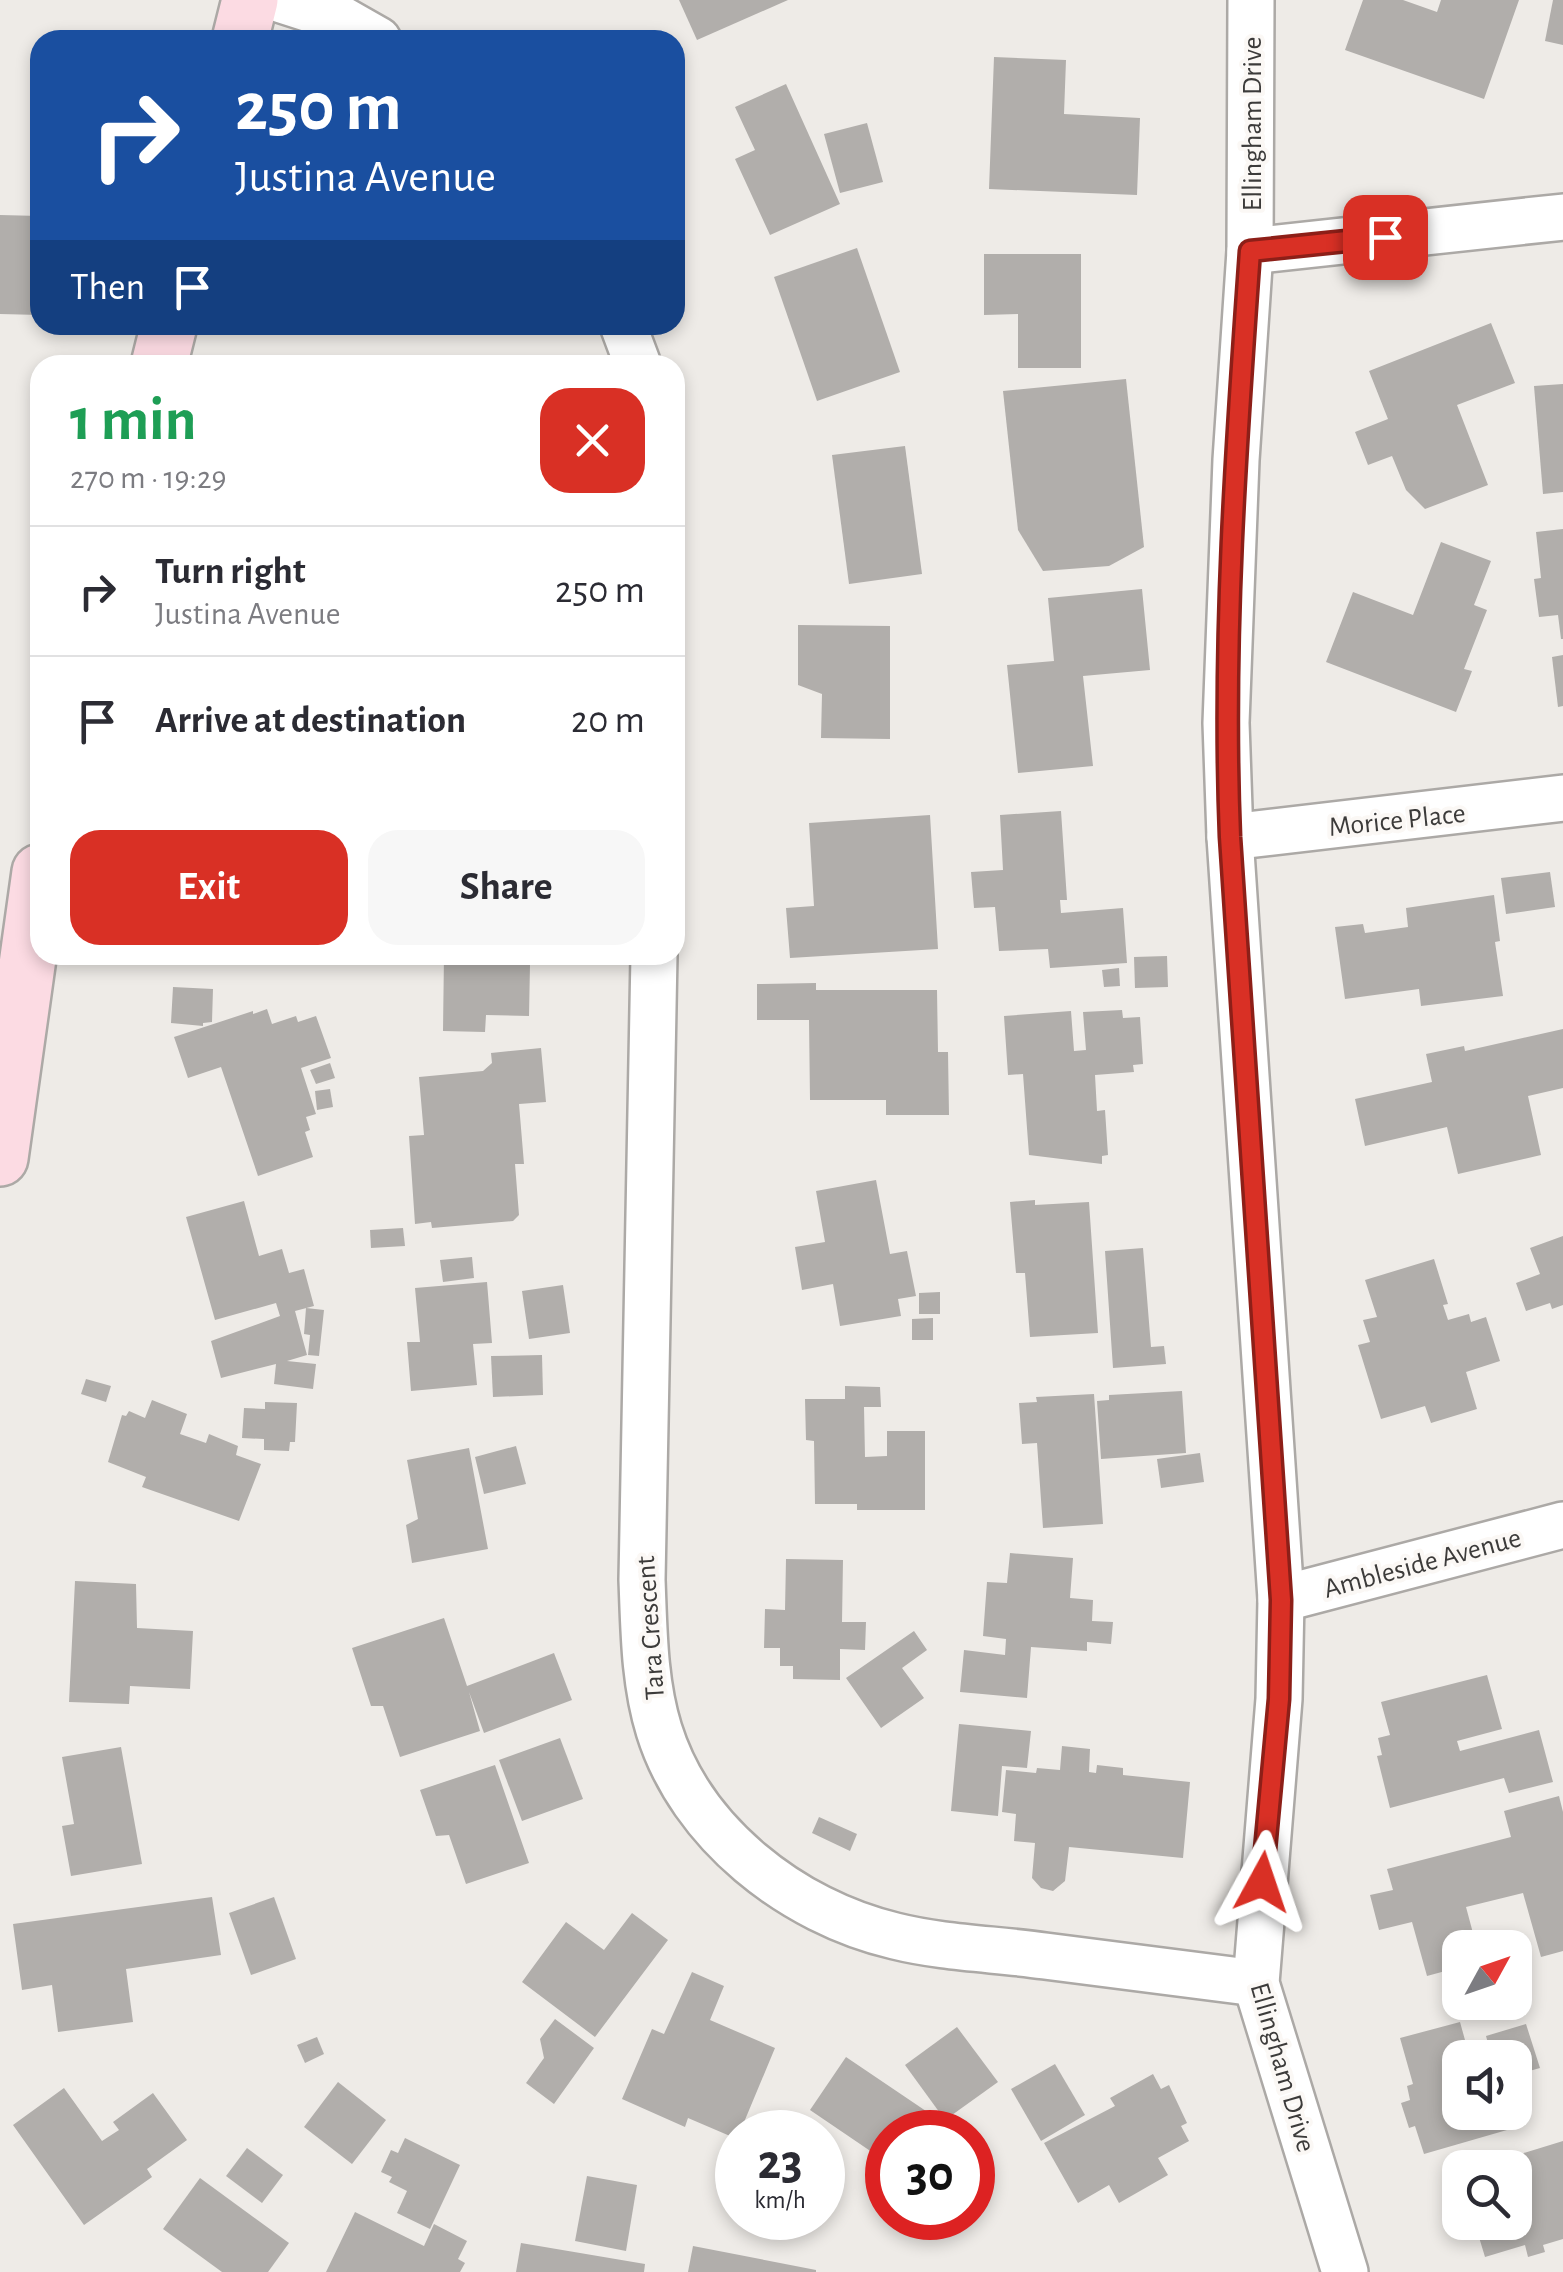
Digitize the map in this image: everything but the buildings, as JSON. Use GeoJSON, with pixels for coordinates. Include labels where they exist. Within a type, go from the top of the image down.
{"type":"FeatureCollection","features":[{"type":"Feature","properties":{"kind":"street"},"geometry":{"type":"LineString","coordinates":[[242,30],[250,0]]}},
{"type":"Feature","properties":{"kind":"street"},"geometry":{"type":"LineString","coordinates":[[282,0],[341,19],[360,30]]}},
{"type":"Feature","properties":{"kind":"street","name":"Ellingham Drive"},"geometry":{"type":"LineString","coordinates":[[1252,0],[1250,251],[1226,724],[1230,837],[1281,1600],[1279,1699],[1256,1984],[1344,2272]]}},
{"type":"Feature","properties":{"kind":"street"},"geometry":{"type":"LineString","coordinates":[[1250,251],[1563,216]]}},
{"type":"Feature","properties":{"kind":"street","name":"Morice Place"},"geometry":{"type":"LineString","coordinates":[[1230,837],[1563,798]]}},
{"type":"Feature","properties":{"kind":"street"},"geometry":{"type":"LineString","coordinates":[[0,1158],[30,944]]}},
{"type":"Feature","properties":{"kind":"street","name":"Tara Crescent"},"geometry":{"type":"LineString","coordinates":[[654,965],[642,1580],[646,1663],[658,1729],[680,1783],[711,1825],[758,1869],[828,1913],[894,1936],[1256,1984]]}},
{"type":"Feature","properties":{"kind":"street","name":"Ambleside Avenue"},"geometry":{"type":"LineString","coordinates":[[1281,1600],[1563,1525]]}},
{"type":"Feature","properties":{"kind":"route"},"geometry":{"type":"LineString","coordinates":[[1262,1882],[1279,1699],[1281,1600],[1230,837],[1226,724],[1236,460],[1250,251],[1385,237]]}}]}
